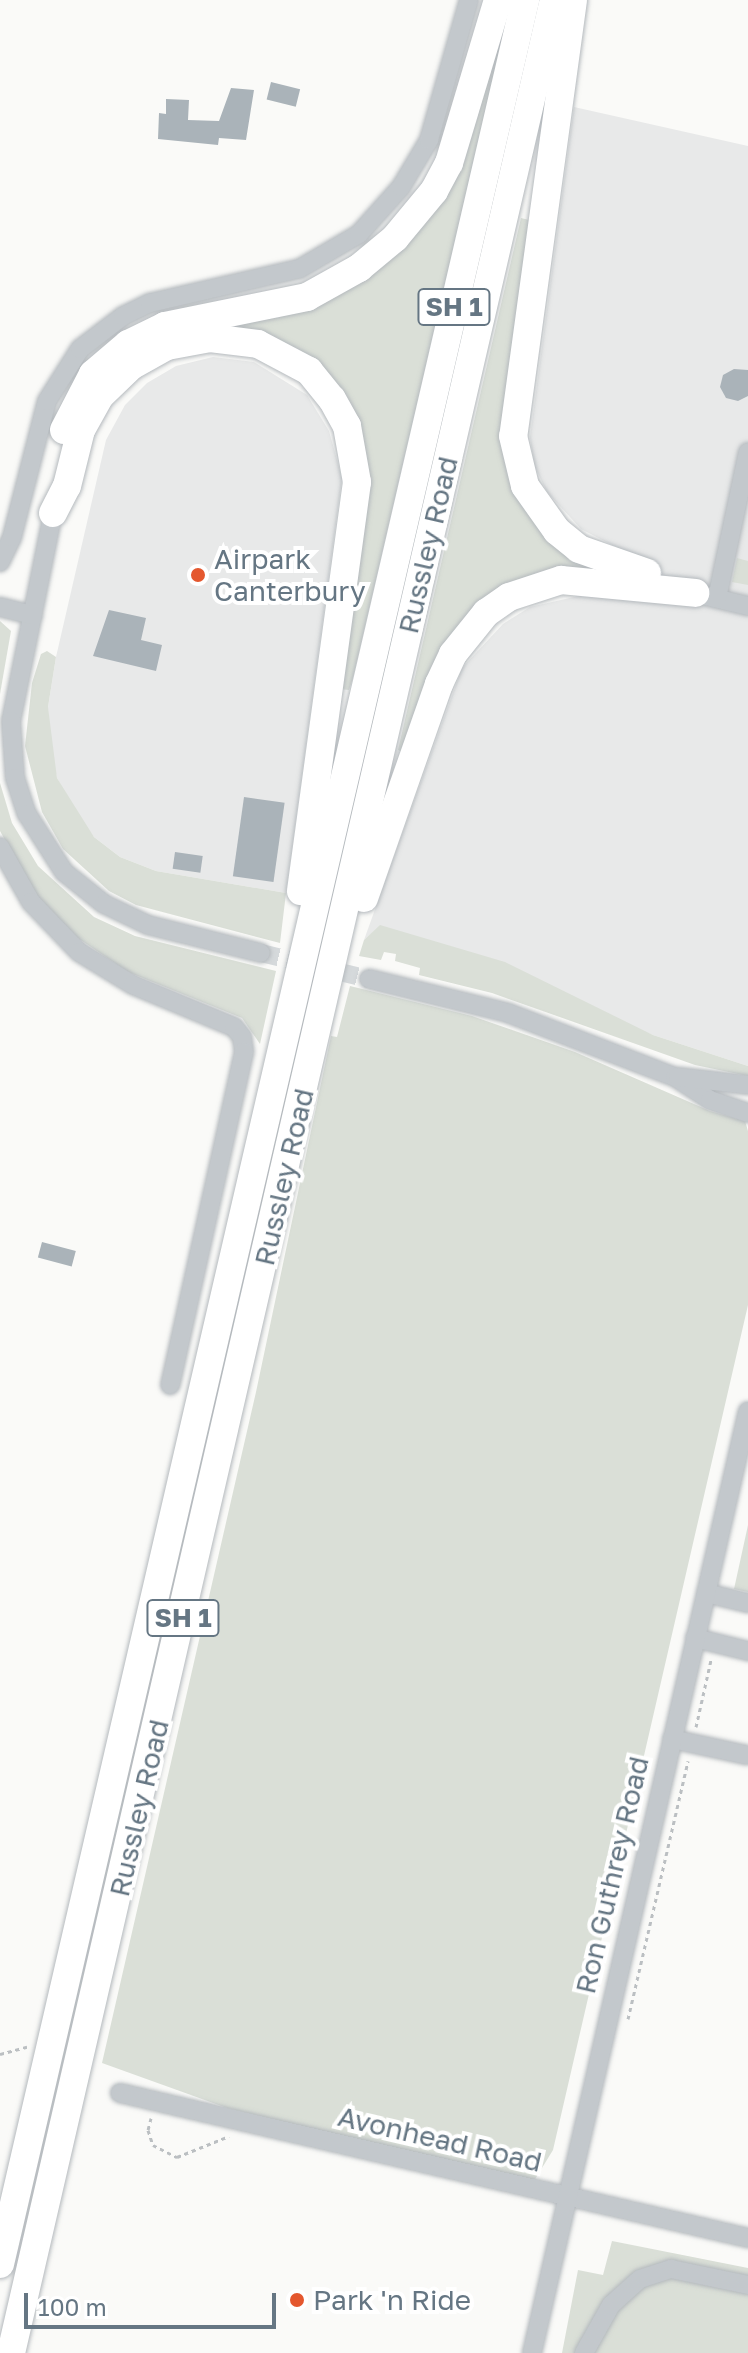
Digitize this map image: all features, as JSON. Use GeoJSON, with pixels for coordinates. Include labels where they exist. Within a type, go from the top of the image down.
{"type":"FeatureCollection","features":[{"type":"Feature","properties":{"kind":"highway"},"geometry":{"type":"LineString","coordinates":[[53,513],[51,482],[68,415],[93,374],[112,355],[165,326],[307,297],[359,268],[416,215],[449,163],[498,0]]}},
{"type":"Feature","properties":{"kind":"highway","name":"Russley Road"},"geometry":{"type":"LineString","coordinates":[[0,2264],[525,0]]}},
{"type":"Feature","properties":{"kind":"highway","name":"Russley Road"},"geometry":{"type":"LineString","coordinates":[[11,2353],[554,0]]}},
{"type":"Feature","properties":{"kind":"highway"},"geometry":{"type":"LineString","coordinates":[[573,0],[514,415],[517,462],[537,507],[579,549],[706,596]]}},
{"type":"Feature","properties":{"kind":"highway"},"geometry":{"type":"LineString","coordinates":[[53,513],[67,486],[81,430],[100,396],[131,366],[167,346],[234,339],[286,356],[309,371],[347,426],[357,482],[354,520],[298,913],[291,1000]]}},
{"type":"Feature","properties":{"kind":"highway"},"geometry":{"type":"LineString","coordinates":[[308,1075],[401,786],[439,684],[468,631],[509,597],[561,580],[706,596]]}},
{"type":"Feature","properties":{"kind":"highway"},"geometry":{"type":"LineString","coordinates":[[26,2353],[56,2161]]}},
{"type":"Feature","properties":{"kind":"highway"},"geometry":{"type":"LineString","coordinates":[[0,2245],[18,2185]]}},
{"type":"Feature","properties":{"kind":"street"},"geometry":{"type":"LineString","coordinates":[[0,562],[12,537],[47,401],[80,349],[123,316],[150,303],[299,269],[359,234],[401,187],[429,140],[469,0]]}},
{"type":"Feature","properties":{"kind":"street"},"geometry":{"type":"LineString","coordinates":[[748,452],[706,596],[748,606]]}},
{"type":"Feature","properties":{"kind":"street"},"geometry":{"type":"LineString","coordinates":[[53,513],[10,740],[20,795],[49,854],[81,887],[125,916],[261,953]]}},
{"type":"Feature","properties":{"kind":"street"},"geometry":{"type":"LineString","coordinates":[[0,607],[33,615]]}},
{"type":"Feature","properties":{"kind":"street"},"geometry":{"type":"LineString","coordinates":[[0,847],[31,902],[79,952],[133,985],[234,1027],[242,1037],[244,1052],[170,1385]]}},
{"type":"Feature","properties":{"kind":"street"},"geometry":{"type":"LineString","coordinates":[[369,979],[508,1013],[675,1077],[710,1100],[748,1113]]}},
{"type":"Feature","properties":{"kind":"street"},"geometry":{"type":"LineString","coordinates":[[675,1077],[748,1085]]}},
{"type":"Feature","properties":{"kind":"street","name":"Ron Guthrey Road"},"geometry":{"type":"LineString","coordinates":[[532,2353],[748,1411]]}},
{"type":"Feature","properties":{"kind":"street"},"geometry":{"type":"LineString","coordinates":[[706,1593],[748,1603]]}},
{"type":"Feature","properties":{"kind":"street"},"geometry":{"type":"LineString","coordinates":[[695,1638],[748,1651]]}},
{"type":"Feature","properties":{"kind":"street"},"geometry":{"type":"LineString","coordinates":[[672,1739],[746,1755]]}},
{"type":"Feature","properties":{"kind":"street","name":"Avonhead Road"},"geometry":{"type":"LineString","coordinates":[[120,2093],[748,2238]]}},
{"type":"Feature","properties":{"kind":"street"},"geometry":{"type":"LineString","coordinates":[[584,2353],[611,2305],[640,2279],[671,2269],[748,2285]]}},
{"type":"Feature","properties":{"kind":"path"},"geometry":{"type":"LineString","coordinates":[[625,2035],[715,1643]]}},
{"type":"Feature","properties":{"kind":"path"},"geometry":{"type":"LineString","coordinates":[[0,2054],[34,2044]]}},
{"type":"Feature","properties":{"kind":"path"},"geometry":{"type":"LineString","coordinates":[[172,2105],[157,2113],[148,2130],[153,2145],[177,2157],[264,2126]]}},
{"type":"Feature","properties":{"kind":"shaded area"},"geometry":{"type":"Polygon","coordinates":[[[511,0],[353,678],[349,690],[339,689],[350,408],[235,329],[235,321],[396,251],[511,0]]]}},
{"type":"Feature","properties":{"kind":"shaded area"},"geometry":{"type":"Polygon","coordinates":[[[574,107],[748,146],[748,1066],[653,1035],[380,926],[364,940],[462,668],[503,624],[530,607],[583,595],[616,547],[581,529],[547,492],[534,465],[530,437],[574,107]]]}},
{"type":"Feature","properties":{"kind":"shaded area"},"geometry":{"type":"Polygon","coordinates":[[[521,218],[533,221],[506,441],[597,572],[501,592],[405,753],[398,750],[521,218]]]}},
{"type":"Feature","properties":{"kind":"shaded area","name":"Airpark Canterbury"},"geometry":{"type":"Polygon","coordinates":[[[213,357],[254,362],[307,395],[329,431],[342,478],[286,893],[156,871],[120,857],[94,837],[76,813],[57,778],[49,742],[48,707],[56,657],[106,440],[125,405],[147,383],[176,366],[213,357]]]}},
{"type":"Feature","properties":{"kind":"shaded area"},"geometry":{"type":"Polygon","coordinates":[[[737,558],[748,561],[748,585],[732,582],[737,558]]]}},
{"type":"Feature","properties":{"kind":"shaded area"},"geometry":{"type":"Polygon","coordinates":[[[0,621],[11,631],[0,694],[0,621]]]}},
{"type":"Feature","properties":{"kind":"shaded area"},"geometry":{"type":"Polygon","coordinates":[[[47,651],[56,657],[48,707],[57,778],[94,837],[120,857],[156,871],[286,893],[280,943],[136,905],[109,891],[63,849],[42,812],[25,746],[32,683],[41,654],[47,651]]]}},
{"type":"Feature","properties":{"kind":"shaded area"},"geometry":{"type":"Polygon","coordinates":[[[0,783],[12,823],[38,866],[94,917],[135,936],[276,971],[260,1044],[242,1018],[128,972],[66,930],[37,898],[0,831],[0,783]]]}},
{"type":"Feature","properties":{"kind":"shaded area"},"geometry":{"type":"Polygon","coordinates":[[[380,925],[505,962],[653,1035],[748,1066],[748,1076],[695,1065],[492,993],[419,975],[420,968],[395,961],[396,954],[384,952],[381,960],[359,956],[364,940],[380,925]]]}},
{"type":"Feature","properties":{"kind":"shaded area"},"geometry":{"type":"Polygon","coordinates":[[[350,986],[472,1016],[575,1052],[710,1111],[745,1121],[748,1131],[748,1305],[553,2150],[534,2181],[227,2108],[102,2063],[256,1392],[331,1036],[337,1037],[350,986]]]}},
{"type":"Feature","properties":{"kind":"shaded area"},"geometry":{"type":"Polygon","coordinates":[[[748,1525],[748,1592],[734,1589],[748,1525]]]}},
{"type":"Feature","properties":{"kind":"shaded area"},"geometry":{"type":"Polygon","coordinates":[[[612,2241],[748,2268],[748,2353],[562,2353],[578,2270],[603,2275],[612,2241]]]}},
{"type":"Feature","properties":{"kind":"building"},"geometry":{"type":"Polygon","coordinates":[[[271,82],[300,89],[296,107],[267,99],[271,82]]]}},
{"type":"Feature","properties":{"kind":"building"},"geometry":{"type":"Polygon","coordinates":[[[231,88],[254,90],[246,140],[219,138],[218,145],[158,139],[159,113],[166,114],[166,99],[189,100],[188,120],[219,121],[231,88]]]}},
{"type":"Feature","properties":{"kind":"building"},"geometry":{"type":"Polygon","coordinates":[[[734,369],[748,370],[748,396],[738,401],[726,398],[720,387],[723,375],[734,369]]]}},
{"type":"Feature","properties":{"kind":"building"},"geometry":{"type":"Polygon","coordinates":[[[109,610],[146,618],[141,640],[162,645],[156,671],[93,656],[109,610]]]}},
{"type":"Feature","properties":{"kind":"building"},"geometry":{"type":"Polygon","coordinates":[[[244,797],[285,803],[273,882],[233,876],[244,797]]]}},
{"type":"Feature","properties":{"kind":"building"},"geometry":{"type":"Polygon","coordinates":[[[175,852],[203,856],[200,873],[173,869],[175,852]]]}},
{"type":"Feature","properties":{"kind":"building"},"geometry":{"type":"Polygon","coordinates":[[[42,1242],[76,1251],[72,1267],[38,1257],[42,1242]]]}},
{"type":"Feature","properties":{"kind":"tunnel"},"geometry":{"type":"LineString","coordinates":[[261,953],[369,979]]}},
{"type":"Feature","properties":{"kind":"place","name":"Airpark Canterbury"},"geometry":{"type":"Point","coordinates":[198,575]}},
{"type":"Feature","properties":{"kind":"place","name":"Park 'n Ride"},"geometry":{"type":"Point","coordinates":[297,2300]}}]}
